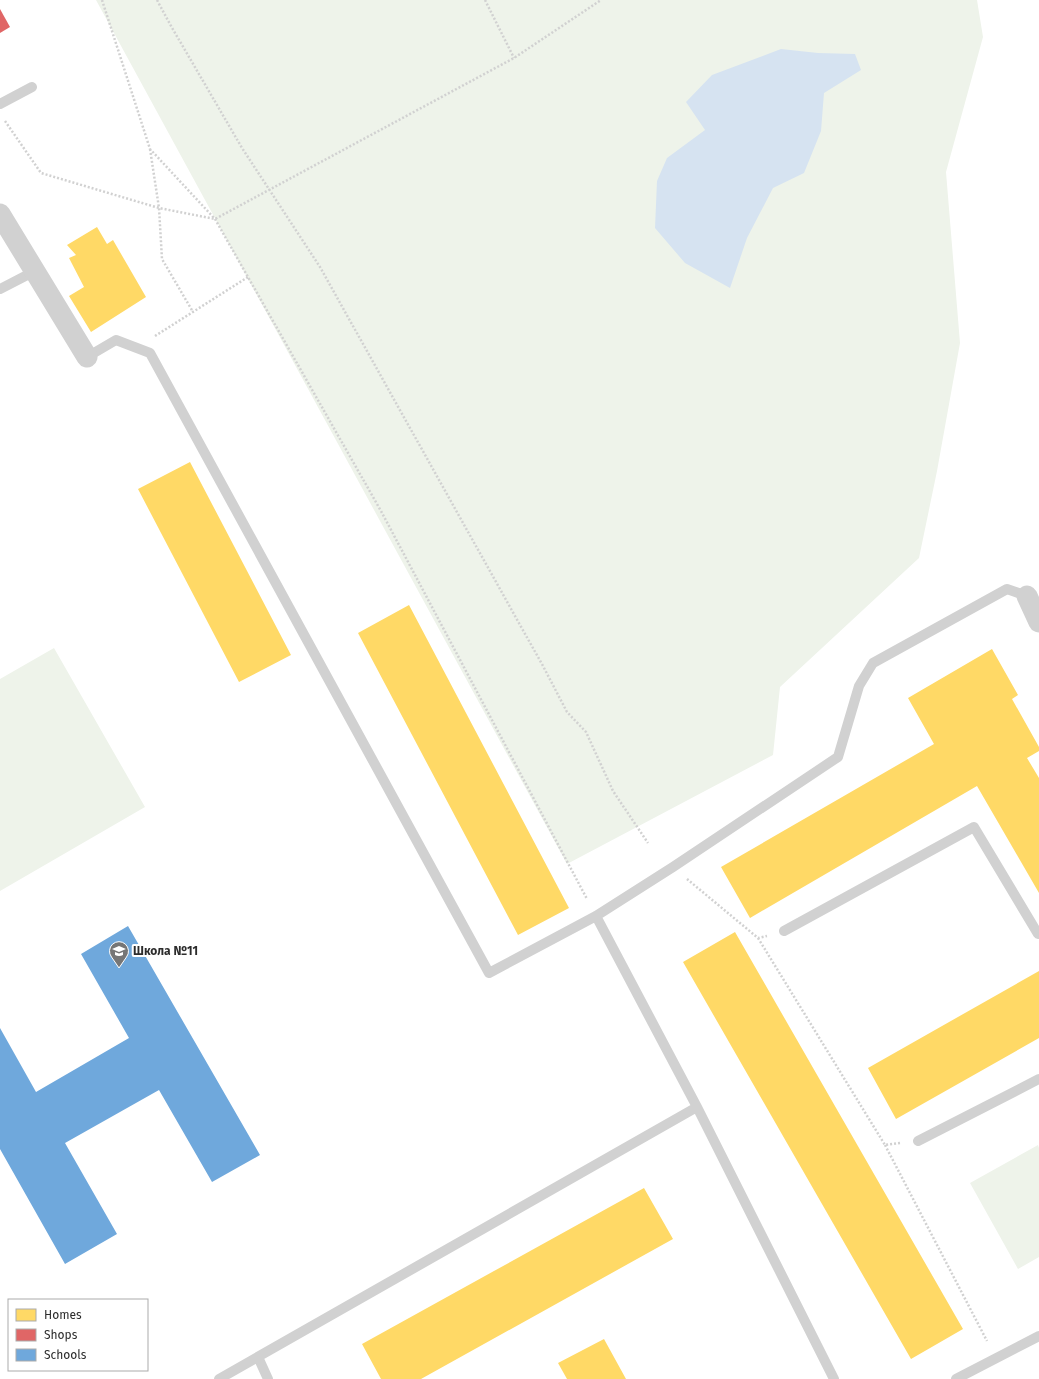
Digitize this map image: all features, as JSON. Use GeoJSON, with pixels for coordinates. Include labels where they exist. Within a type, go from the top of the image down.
{"type":"FeatureCollection","features":[{"type":"Feature","properties":{"kind":"street"},"geometry":{"type":"LineString","coordinates":[[0,214],[87,357]]}},
{"type":"Feature","properties":{"kind":"street"},"geometry":{"type":"LineString","coordinates":[[1027,596],[1039,622]]}},
{"type":"Feature","properties":{"kind":"lane"},"geometry":{"type":"LineString","coordinates":[[0,104],[32,87]]}},
{"type":"Feature","properties":{"kind":"lane"},"geometry":{"type":"LineString","coordinates":[[0,290],[35,271]]}},
{"type":"Feature","properties":{"kind":"lane"},"geometry":{"type":"LineString","coordinates":[[87,357],[116,340],[150,353],[489,973],[596,916],[673,867],[838,757],[859,686],[873,662],[1007,589],[1027,596]]}},
{"type":"Feature","properties":{"kind":"lane"},"geometry":{"type":"LineString","coordinates":[[784,931],[974,827],[1039,934]]}},
{"type":"Feature","properties":{"kind":"lane"},"geometry":{"type":"LineString","coordinates":[[596,916],[697,1107],[834,1379]]}},
{"type":"Feature","properties":{"kind":"lane"},"geometry":{"type":"LineString","coordinates":[[918,1141],[1039,1079]]}},
{"type":"Feature","properties":{"kind":"lane"},"geometry":{"type":"LineString","coordinates":[[218,1379],[697,1107]]}},
{"type":"Feature","properties":{"kind":"lane"},"geometry":{"type":"LineString","coordinates":[[956,1379],[1039,1336]]}},
{"type":"Feature","properties":{"kind":"lane"},"geometry":{"type":"LineString","coordinates":[[258,1357],[268,1379]]}},
{"type":"Feature","properties":{"kind":"path"},"geometry":{"type":"LineString","coordinates":[[102,0],[150,149],[159,208],[162,259],[194,312]]}},
{"type":"Feature","properties":{"kind":"path"},"geometry":{"type":"LineString","coordinates":[[157,0],[242,148],[320,267],[539,659],[567,712],[586,732],[613,791],[648,842]]}},
{"type":"Feature","properties":{"kind":"path"},"geometry":{"type":"LineString","coordinates":[[485,0],[514,58]]}},
{"type":"Feature","properties":{"kind":"path"},"geometry":{"type":"LineString","coordinates":[[4,119],[41,173],[159,208],[215,219],[514,58],[601,0]]}},
{"type":"Feature","properties":{"kind":"path"},"geometry":{"type":"LineString","coordinates":[[150,149],[215,219],[381,510],[596,916]]}},
{"type":"Feature","properties":{"kind":"path"},"geometry":{"type":"LineString","coordinates":[[136,348],[248,277]]}},
{"type":"Feature","properties":{"kind":"path"},"geometry":{"type":"LineString","coordinates":[[673,867],[758,938],[885,1145],[996,1358]]}},
{"type":"Feature","properties":{"kind":"path"},"geometry":{"type":"LineString","coordinates":[[758,938],[784,931]]}},
{"type":"Feature","properties":{"kind":"path"},"geometry":{"type":"LineString","coordinates":[[885,1145],[918,1141]]}},
{"type":"Feature","properties":{"kind":"shaded area"},"geometry":{"type":"Polygon","coordinates":[[[96,0],[977,0],[983,37],[946,172],[960,343],[937,471],[919,558],[780,687],[773,755],[567,864],[96,0]]]}},
{"type":"Feature","properties":{"kind":"shaded area"},"geometry":{"type":"Polygon","coordinates":[[[54,648],[145,807],[0,891],[0,679],[54,648]]]}},
{"type":"Feature","properties":{"kind":"shaded area"},"geometry":{"type":"Polygon","coordinates":[[[1038,1145],[1039,1257],[1018,1269],[970,1183],[1038,1145]]]}},
{"type":"Feature","properties":{"kind":"water"},"geometry":{"type":"Polygon","coordinates":[[[781,49],[818,53],[855,54],[861,70],[824,93],[821,131],[804,173],[773,188],[747,238],[730,288],[685,263],[655,228],[657,181],[667,158],[705,130],[686,102],[712,75],[781,49]]]}},
{"type":"Feature","properties":{"kind":"building: Homes"},"geometry":{"type":"Polygon","coordinates":[[[97,227],[107,244],[113,240],[146,297],[91,332],[69,296],[84,287],[69,258],[76,255],[67,245],[97,227]]]}},
{"type":"Feature","properties":{"kind":"building: Homes"},"geometry":{"type":"Polygon","coordinates":[[[190,462],[291,655],[239,682],[138,489],[190,462]]]}},
{"type":"Feature","properties":{"kind":"building: Homes"},"geometry":{"type":"Polygon","coordinates":[[[409,605],[569,908],[518,935],[358,633],[409,605]]]}},
{"type":"Feature","properties":{"kind":"building: Homes"},"geometry":{"type":"Polygon","coordinates":[[[992,649],[1018,695],[1012,699],[1039,747],[1039,751],[1027,758],[1039,778],[1039,893],[977,786],[750,918],[721,867],[934,744],[908,698],[992,649]]]}},
{"type":"Feature","properties":{"kind":"building: Homes"},"geometry":{"type":"Polygon","coordinates":[[[735,932],[963,1329],[911,1359],[683,962],[735,932]]]}},
{"type":"Feature","properties":{"kind":"building: Homes"},"geometry":{"type":"Polygon","coordinates":[[[1039,971],[1039,1038],[896,1119],[868,1068],[1039,971]]]}},
{"type":"Feature","properties":{"kind":"building: Homes"},"geometry":{"type":"Polygon","coordinates":[[[644,1188],[673,1239],[421,1379],[381,1379],[362,1344],[644,1188]]]}},
{"type":"Feature","properties":{"kind":"building: Homes"},"geometry":{"type":"Polygon","coordinates":[[[604,1339],[626,1379],[567,1379],[558,1363],[604,1339]]]}},
{"type":"Feature","properties":{"kind":"building: Shops"},"geometry":{"type":"Polygon","coordinates":[[[0,9],[10,27],[0,33],[0,9]]]}},
{"type":"Feature","properties":{"kind":"building: Schools"},"geometry":{"type":"Polygon","coordinates":[[[128,926],[260,1155],[212,1182],[159,1090],[65,1143],[117,1234],[65,1264],[0,1149],[0,1028],[36,1092],[129,1038],[81,954],[128,926]]]}},
{"type":"Feature","properties":{"kind":"place","name":"Школа №11"},"geometry":{"type":"Point","coordinates":[119,968]}}]}
